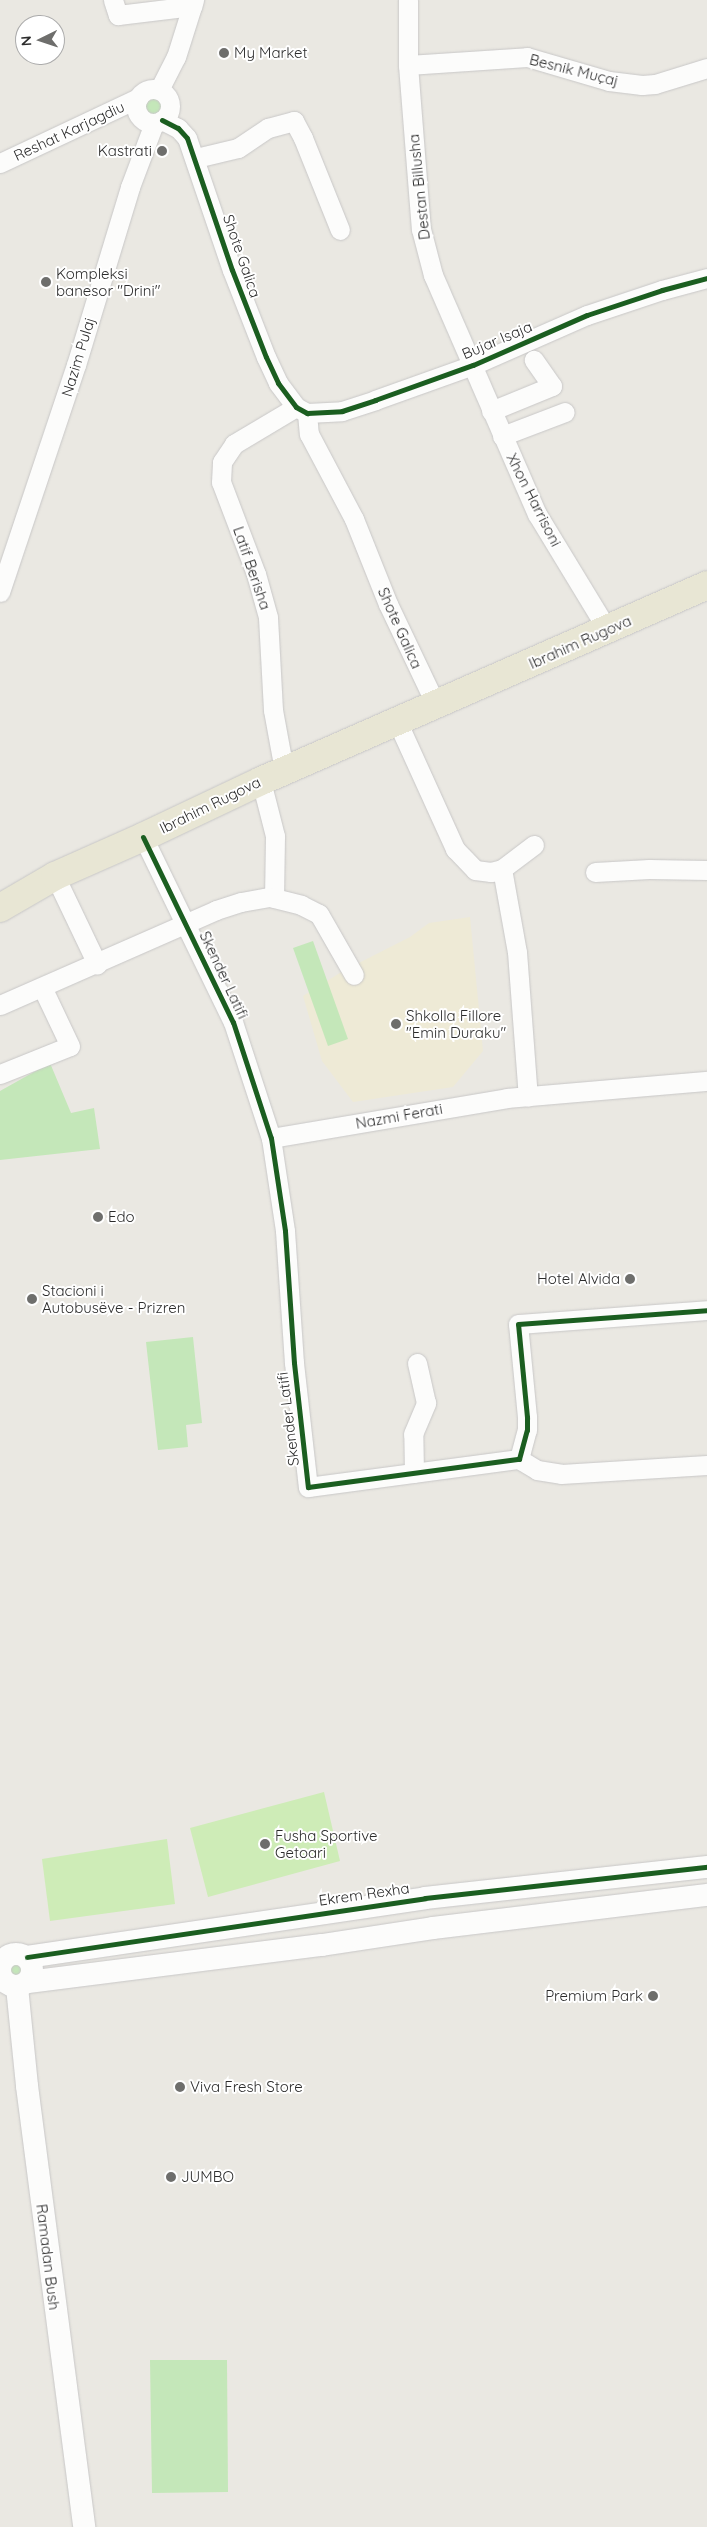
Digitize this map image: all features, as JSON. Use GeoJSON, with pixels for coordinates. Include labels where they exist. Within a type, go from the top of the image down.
{"type":"FeatureCollection","features":[{"type":"Feature","properties":{"kind":"main road","name":"Ibrahim Rugova"},"geometry":{"type":"LineString","coordinates":[[0,908],[55,876],[144,837],[273,776],[707,585]]}},
{"type":"Feature","properties":{"kind":"street"},"geometry":{"type":"LineString","coordinates":[[113,0],[118,15],[193,3],[176,57],[158,90]]}},
{"type":"Feature","properties":{"kind":"street","name":"Destan Billusha"},"geometry":{"type":"LineString","coordinates":[[408,0],[408,65],[421,229],[433,275],[473,365]]}},
{"type":"Feature","properties":{"kind":"street","name":"Besnik Muçaj"},"geometry":{"type":"LineString","coordinates":[[408,65],[527,57],[609,81],[642,84],[655,84],[707,68]]}},
{"type":"Feature","properties":{"kind":"street"},"geometry":{"type":"LineString","coordinates":[[149,90],[158,90],[169,101],[169,112],[158,121],[146,121],[139,115],[136,107],[138,98],[149,90]]}},
{"type":"Feature","properties":{"kind":"street","name":"Reshat Karjagdiu"},"geometry":{"type":"LineString","coordinates":[[0,163],[138,98]]}},
{"type":"Feature","properties":{"kind":"street","name":"Shote Galica"},"geometry":{"type":"LineString","coordinates":[[158,121],[178,128],[187,138],[196,158],[232,270],[266,357],[278,383],[302,410],[309,434],[354,519],[388,604],[436,705]]}},
{"type":"Feature","properties":{"kind":"street","name":"Nazim Pulaj"},"geometry":{"type":"LineString","coordinates":[[0,592],[8,547],[76,365],[130,188],[158,121]]}},
{"type":"Feature","properties":{"kind":"street"},"geometry":{"type":"LineString","coordinates":[[196,158],[238,148],[268,128],[294,121],[303,138],[340,230]]}},
{"type":"Feature","properties":{"kind":"street","name":"Bujar Isaja"},"geometry":{"type":"LineString","coordinates":[[302,410],[342,411],[473,365],[587,315],[662,290],[707,278]]}},
{"type":"Feature","properties":{"kind":"street"},"geometry":{"type":"LineString","coordinates":[[491,411],[552,386],[534,360]]}},
{"type":"Feature","properties":{"kind":"street","name":"Xhon Harrisoni"},"geometry":{"type":"LineString","coordinates":[[473,365],[491,411],[537,514],[607,629]]}},
{"type":"Feature","properties":{"kind":"street","name":"Latif Berisha"},"geometry":{"type":"LineString","coordinates":[[274,898],[273,710],[268,617],[256,574],[221,482],[222,462],[234,444],[302,410]]}},
{"type":"Feature","properties":{"kind":"street"},"geometry":{"type":"LineString","coordinates":[[502,436],[565,412]]}},
{"type":"Feature","properties":{"kind":"street"},"geometry":{"type":"LineString","coordinates":[[397,721],[455,849],[475,870],[491,872],[502,869],[534,845]]}},
{"type":"Feature","properties":{"kind":"street","name":"Skender Latifi"},"geometry":{"type":"LineString","coordinates":[[144,837],[233,1022],[271,1138],[285,1231],[294,1363],[308,1487],[519,1459]]}},
{"type":"Feature","properties":{"kind":"street"},"geometry":{"type":"LineString","coordinates":[[595,872],[649,868],[707,870]]}},
{"type":"Feature","properties":{"kind":"street"},"geometry":{"type":"LineString","coordinates":[[502,869],[516,952],[528,1097]]}},
{"type":"Feature","properties":{"kind":"street"},"geometry":{"type":"LineString","coordinates":[[55,876],[97,964]]}},
{"type":"Feature","properties":{"kind":"street"},"geometry":{"type":"LineString","coordinates":[[0,1005],[241,902],[274,898],[301,905],[319,914],[354,975]]}},
{"type":"Feature","properties":{"kind":"street"},"geometry":{"type":"LineString","coordinates":[[0,1074],[70,1046],[42,987]]}},
{"type":"Feature","properties":{"kind":"street","name":"Nazmi Ferati"},"geometry":{"type":"LineString","coordinates":[[271,1138],[499,1099],[707,1080]]}},
{"type":"Feature","properties":{"kind":"street"},"geometry":{"type":"LineString","coordinates":[[707,1310],[518,1324],[527,1417],[527,1430],[519,1459],[537,1470],[561,1474],[707,1465]]}},
{"type":"Feature","properties":{"kind":"street"},"geometry":{"type":"LineString","coordinates":[[414,1474],[413,1434],[426,1403],[417,1363]]}},
{"type":"Feature","properties":{"kind":"street","name":"Ekrem Rexha"},"geometry":{"type":"LineString","coordinates":[[12,1957],[424,1898],[707,1867]]}},
{"type":"Feature","properties":{"kind":"street"},"geometry":{"type":"LineString","coordinates":[[13,1985],[33,1973],[30,1962],[12,1957],[2,1962],[0,1970],[1,1976],[13,1985],[293,1949],[433,1928],[707,1895]]}},
{"type":"Feature","properties":{"kind":"street","name":"Ramadan Bush"},"geometry":{"type":"LineString","coordinates":[[13,1985],[84,2527]]}},
{"type":"Feature","properties":{"kind":"shaded area","name":"Shkolla Fillore \"Emin Duraku\""},"geometry":{"type":"Polygon","coordinates":[[[470,917],[483,1051],[453,1087],[353,1102],[322,1061],[303,996],[343,971],[410,937],[429,923],[470,917]]]}},
{"type":"Feature","properties":{"kind":"green space"},"geometry":{"type":"Polygon","coordinates":[[[153,93],[162,96],[165,105],[162,114],[153,117],[144,114],[141,105],[144,96],[153,93]]]}},
{"type":"Feature","properties":{"kind":"green space"},"geometry":{"type":"Polygon","coordinates":[[[313,941],[348,1039],[328,1046],[293,948],[313,941]]]}},
{"type":"Feature","properties":{"kind":"green space"},"geometry":{"type":"Polygon","coordinates":[[[50,1063],[71,1113],[94,1108],[100,1149],[0,1160],[0,1091],[50,1063]]]}},
{"type":"Feature","properties":{"kind":"green space"},"geometry":{"type":"Polygon","coordinates":[[[193,1337],[202,1423],[186,1425],[188,1447],[158,1450],[146,1342],[193,1337]]]}},
{"type":"Feature","properties":{"kind":"green space","name":"Fusha Sportive Getoari"},"geometry":{"type":"Polygon","coordinates":[[[324,1792],[340,1861],[208,1897],[190,1828],[324,1792]]]}},
{"type":"Feature","properties":{"kind":"green space"},"geometry":{"type":"Polygon","coordinates":[[[167,1839],[175,1904],[50,1921],[42,1859],[167,1839]]]}},
{"type":"Feature","properties":{"kind":"green space"},"geometry":{"type":"Polygon","coordinates":[[[14,1957],[18,1957],[29,1968],[29,1972],[9,1980],[4,1973],[5,1965],[14,1957]]]}},
{"type":"Feature","properties":{"kind":"green space"},"geometry":{"type":"Polygon","coordinates":[[[150,2360],[227,2360],[228,2492],[152,2493],[150,2360]]]}},
{"type":"Feature","properties":{"kind":"cycle path"},"geometry":{"type":"LineString","coordinates":[[162,120],[178,128],[187,138],[232,270],[266,357],[278,383],[296,407],[307,413],[342,411],[375,400],[473,365],[587,315],[662,290],[707,278]]}},
{"type":"Feature","properties":{"kind":"cycle path"},"geometry":{"type":"LineString","coordinates":[[143,837],[233,1022],[271,1138],[285,1231],[294,1363],[308,1487],[519,1459],[527,1430],[527,1417],[518,1324],[707,1310]]}},
{"type":"Feature","properties":{"kind":"cycle path"},"geometry":{"type":"LineString","coordinates":[[27,1957],[425,1898],[707,1867]]}},
{"type":"Feature","properties":{"kind":"place","name":"My Market"},"geometry":{"type":"Point","coordinates":[224,53]}},
{"type":"Feature","properties":{"kind":"place","name":"Kastrati"},"geometry":{"type":"Point","coordinates":[162,151]}},
{"type":"Feature","properties":{"kind":"place","name":"Kompleksi banesor \"Drini\""},"geometry":{"type":"Point","coordinates":[46,282]}},
{"type":"Feature","properties":{"kind":"place","name":"Shkolla Fillore \"Emin Duraku\""},"geometry":{"type":"Point","coordinates":[396,1024]}},
{"type":"Feature","properties":{"kind":"place","name":"Edo"},"geometry":{"type":"Point","coordinates":[98,1217]}},
{"type":"Feature","properties":{"kind":"place","name":"Hotel Alvida"},"geometry":{"type":"Point","coordinates":[630,1279]}},
{"type":"Feature","properties":{"kind":"place","name":"Stacioni i Autobusëve - Prizren"},"geometry":{"type":"Point","coordinates":[32,1299]}},
{"type":"Feature","properties":{"kind":"place","name":"Fusha Sportive Getoari"},"geometry":{"type":"Point","coordinates":[265,1844]}},
{"type":"Feature","properties":{"kind":"place","name":"Premium Park"},"geometry":{"type":"Point","coordinates":[653,1996]}},
{"type":"Feature","properties":{"kind":"place","name":"Viva Fresh Store"},"geometry":{"type":"Point","coordinates":[180,2087]}},
{"type":"Feature","properties":{"kind":"place","name":"JUMBO"},"geometry":{"type":"Point","coordinates":[171,2177]}}]}
